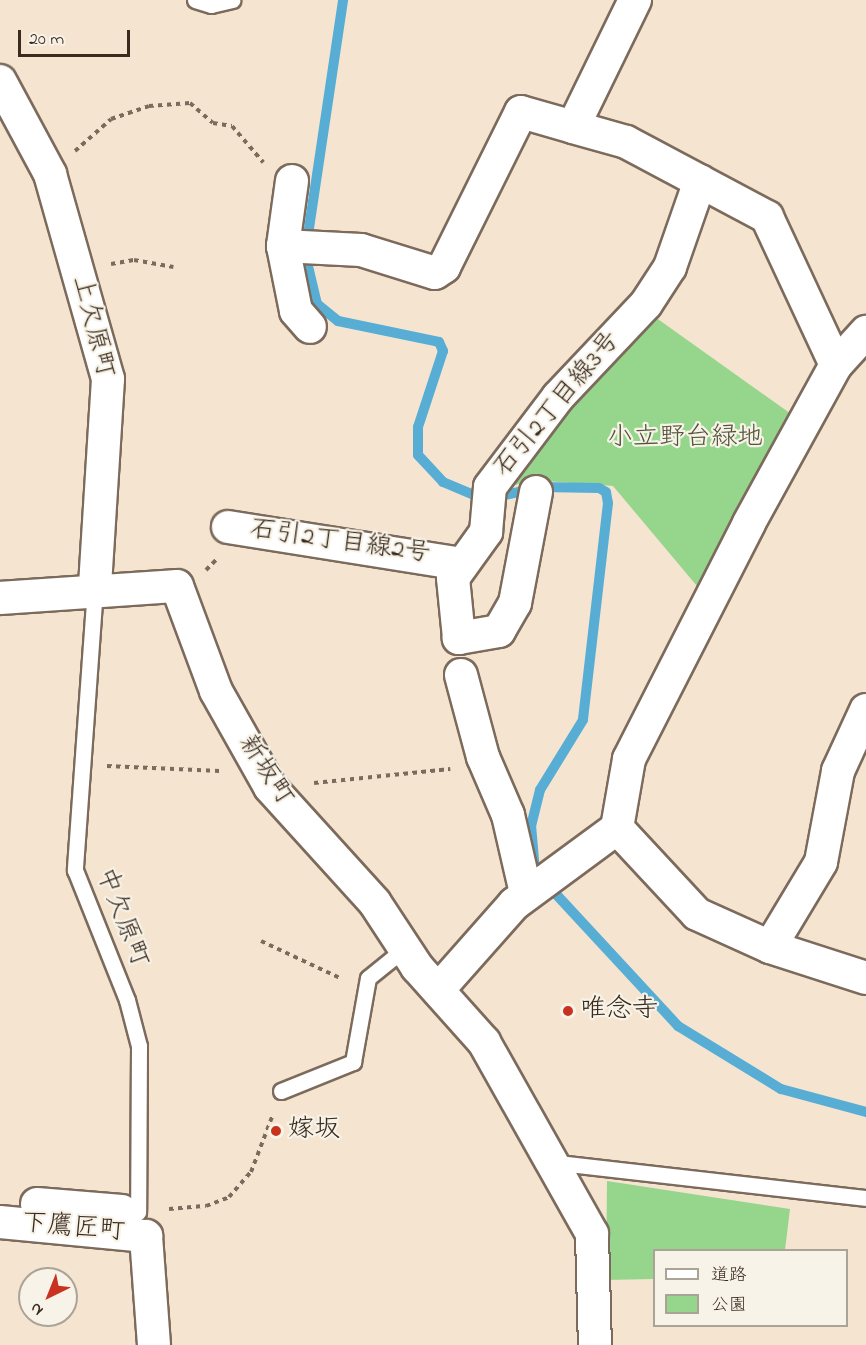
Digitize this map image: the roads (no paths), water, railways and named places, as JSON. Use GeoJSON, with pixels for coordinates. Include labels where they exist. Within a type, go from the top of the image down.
{"type":"FeatureCollection","features":[{"type":"Feature","properties":{"kind":"street"},"geometry":{"type":"LineString","coordinates":[[573,127],[636,0]]}},
{"type":"Feature","properties":{"kind":"street","name":"上欠原町"},"geometry":{"type":"LineString","coordinates":[[0,81],[50,174],[108,379],[99,588]]}},
{"type":"Feature","properties":{"kind":"street"},"geometry":{"type":"LineString","coordinates":[[283,246],[361,250],[435,273],[444,267],[521,112],[626,142],[767,217],[836,365]]}},
{"type":"Feature","properties":{"kind":"street"},"geometry":{"type":"LineString","coordinates":[[292,181],[283,246],[296,311],[310,327]]}},
{"type":"Feature","properties":{"kind":"street","name":"石引2丁目線3号"},"geometry":{"type":"LineString","coordinates":[[536,492],[515,603],[499,631],[459,638],[453,578],[486,532],[489,488],[558,397],[646,304],[670,267],[700,181]]}},
{"type":"Feature","properties":{"kind":"street"},"geometry":{"type":"LineString","coordinates":[[438,990],[526,893],[617,828],[629,759],[836,365],[866,332]]}},
{"type":"Feature","properties":{"kind":"street","name":"石引2丁目線2号"},"geometry":{"type":"LineString","coordinates":[[228,527],[462,564]]}},
{"type":"Feature","properties":{"kind":"street","name":"新坂町"},"geometry":{"type":"LineString","coordinates":[[99,588],[177,586],[216,691],[263,773],[375,903],[404,948],[484,1042],[549,1162],[592,1234],[595,1345]]}},
{"type":"Feature","properties":{"kind":"street"},"geometry":{"type":"LineString","coordinates":[[0,598],[99,588]]}},
{"type":"Feature","properties":{"kind":"street"},"geometry":{"type":"LineString","coordinates":[[461,675],[487,765],[508,815],[526,893]]}},
{"type":"Feature","properties":{"kind":"street"},"geometry":{"type":"LineString","coordinates":[[770,947],[821,862],[838,771],[866,710]]}},
{"type":"Feature","properties":{"kind":"street"},"geometry":{"type":"LineString","coordinates":[[617,828],[697,914],[770,947],[866,978]]}},
{"type":"Feature","properties":{"kind":"street","name":"下鷹匠町"},"geometry":{"type":"LineString","coordinates":[[0,1201],[136,1220]]}},
{"type":"Feature","properties":{"kind":"street"},"geometry":{"type":"LineString","coordinates":[[136,1220],[154,1345]]}},
{"type":"Feature","properties":{"kind":"street","name":"下鷹匠町"},"geometry":{"type":"LineString","coordinates":[[0,1222],[136,1220]]}},
{"type":"Feature","properties":{"kind":"lane"},"geometry":{"type":"LineString","coordinates":[[195,0],[211,5],[232,0]]}},
{"type":"Feature","properties":{"kind":"lane","name":"中欠原町"},"geometry":{"type":"LineString","coordinates":[[99,588],[75,870],[128,1000],[139,1046],[136,1220]]}},
{"type":"Feature","properties":{"kind":"lane"},"geometry":{"type":"LineString","coordinates":[[281,1091],[353,1062],[364,990],[368,978],[404,948]]}},
{"type":"Feature","properties":{"kind":"lane"},"geometry":{"type":"LineString","coordinates":[[549,1162],[866,1198]]}},
{"type":"Feature","properties":{"kind":"waterway"},"geometry":{"type":"LineString","coordinates":[[308,235],[343,0]]}},
{"type":"Feature","properties":{"kind":"waterway"},"geometry":{"type":"LineString","coordinates":[[307,262],[317,304],[338,321],[439,342],[443,351],[418,427],[418,455],[443,482],[481,498]]}},
{"type":"Feature","properties":{"kind":"waterway"},"geometry":{"type":"LineString","coordinates":[[497,497],[540,487],[599,488],[606,492],[608,503],[583,720],[540,790],[531,825],[534,862]]}},
{"type":"Feature","properties":{"kind":"waterway"},"geometry":{"type":"LineString","coordinates":[[554,892],[678,1026],[781,1089],[866,1112]]}},
{"type":"Feature","properties":{"kind":"place","name":"唯念寺"},"geometry":{"type":"Point","coordinates":[568,1011]}},
{"type":"Feature","properties":{"kind":"place","name":"嫁坂"},"geometry":{"type":"Point","coordinates":[276,1131]}},
{"type":"Feature","properties":{"kind":"park label","name":"小立野台緑地"},"geometry":{"type":"Point","coordinates":[685,439]}}]}
